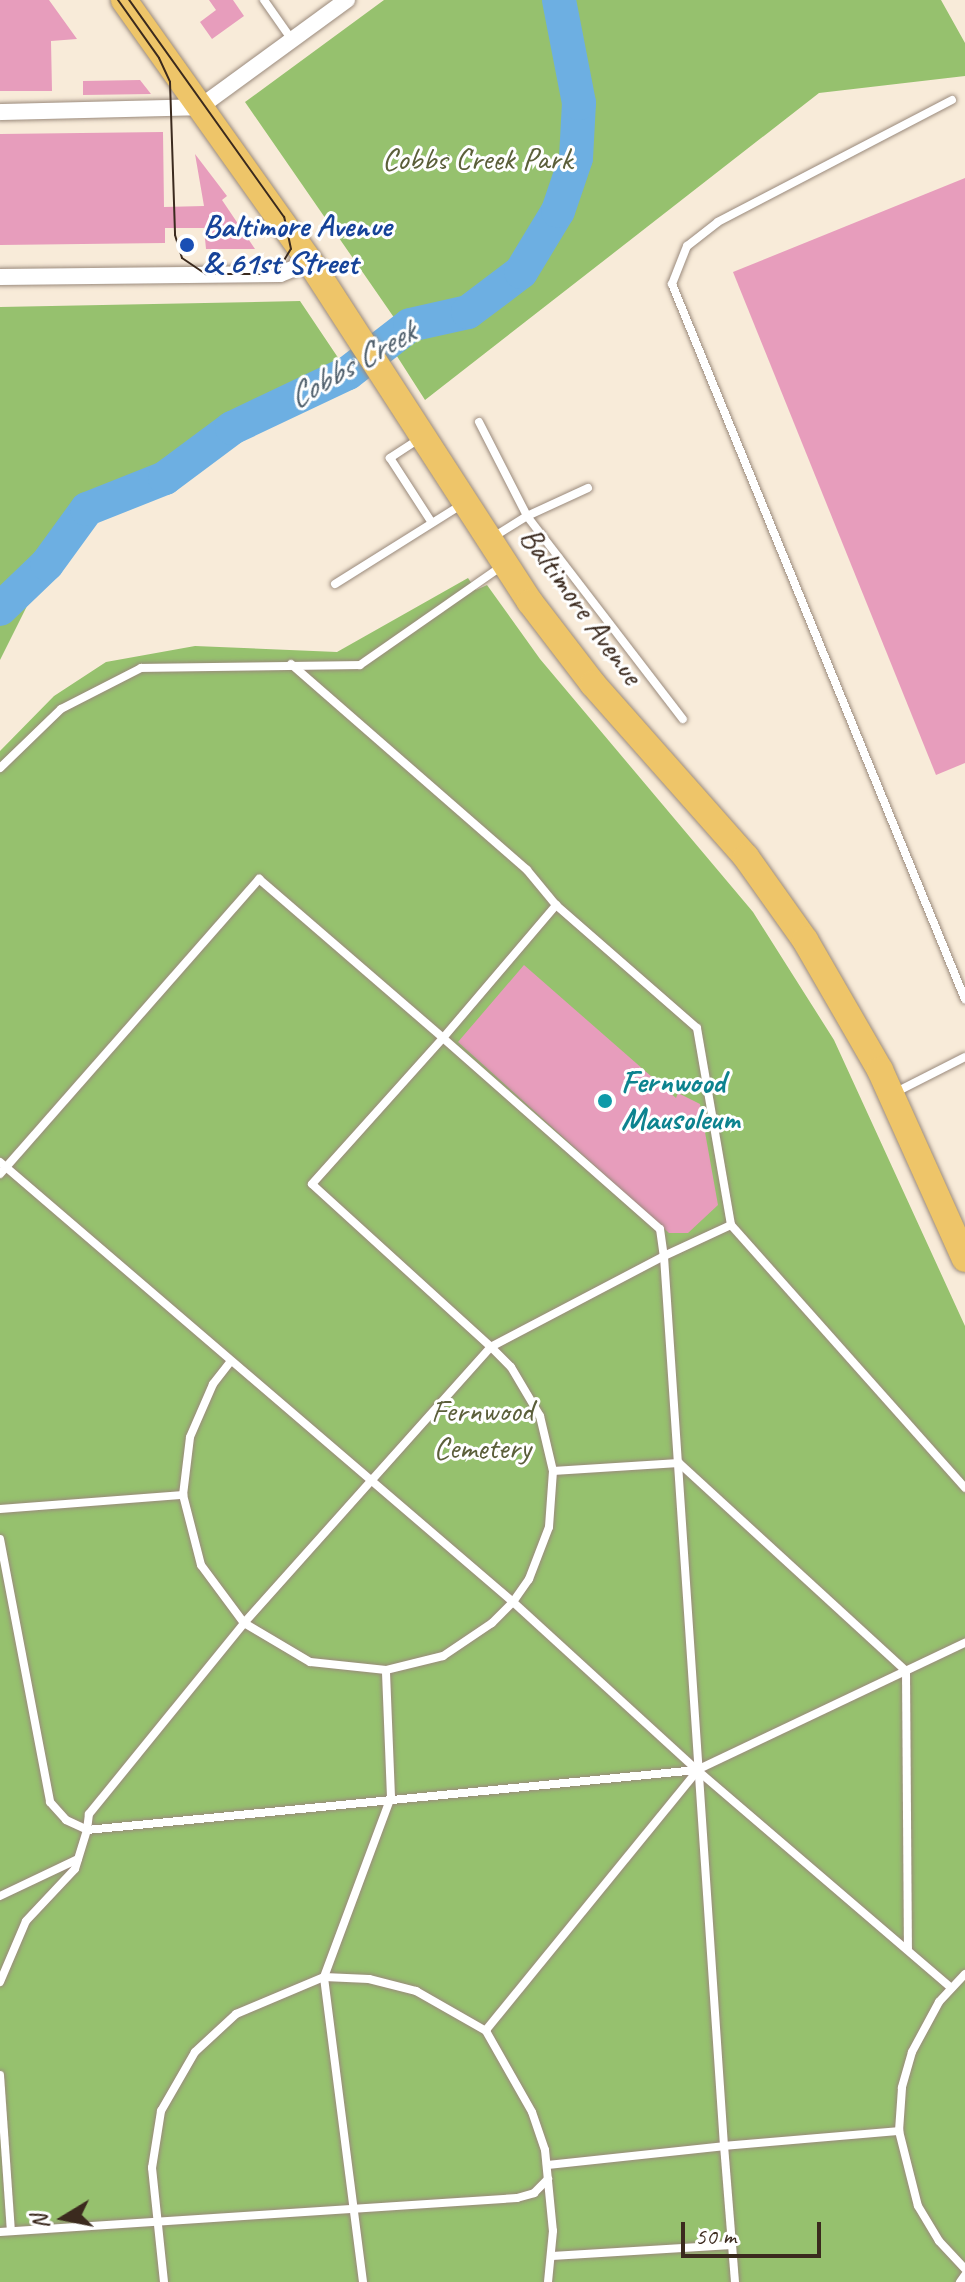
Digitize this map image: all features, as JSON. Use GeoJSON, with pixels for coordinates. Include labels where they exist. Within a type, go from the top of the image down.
{"type":"FeatureCollection","features":[{"type":"Feature","properties":{"kind":"main road","name":"Baltimore Avenue"},"geometry":{"type":"LineString","coordinates":[[124,0],[310,262],[504,564],[593,684],[711,816],[778,901],[831,981],[891,1094],[965,1259]]}},
{"type":"Feature","properties":{"kind":"street"},"geometry":{"type":"LineString","coordinates":[[0,112],[200,107],[347,0]]}},
{"type":"Feature","properties":{"kind":"street"},"geometry":{"type":"LineString","coordinates":[[0,277],[280,274],[310,262]]}},
{"type":"Feature","properties":{"kind":"lane"},"geometry":{"type":"LineString","coordinates":[[264,0],[292,40]]}},
{"type":"Feature","properties":{"kind":"lane"},"geometry":{"type":"LineString","coordinates":[[952,100],[718,222],[687,246],[672,284],[965,999]]}},
{"type":"Feature","properties":{"kind":"lane"},"geometry":{"type":"LineString","coordinates":[[479,422],[527,516],[683,719]]}},
{"type":"Feature","properties":{"kind":"lane"},"geometry":{"type":"LineString","coordinates":[[422,437],[390,458],[432,523]]}},
{"type":"Feature","properties":{"kind":"lane"},"geometry":{"type":"LineString","coordinates":[[490,540],[527,516],[588,488]]}},
{"type":"Feature","properties":{"kind":"lane"},"geometry":{"type":"LineString","coordinates":[[335,584],[465,503]]}},
{"type":"Feature","properties":{"kind":"lane"},"geometry":{"type":"LineString","coordinates":[[0,768],[61,709],[141,668],[289,663],[331,668],[360,665],[504,564]]}},
{"type":"Feature","properties":{"kind":"lane"},"geometry":{"type":"LineString","coordinates":[[289,663],[527,870],[556,905],[697,1028],[731,1225],[965,1488]]}},
{"type":"Feature","properties":{"kind":"lane"},"geometry":{"type":"LineString","coordinates":[[735,2282],[697,1770],[679,1463],[660,1229],[259,879],[2,1168],[372,1480],[513,1602],[697,1770],[951,1988]]}},
{"type":"Feature","properties":{"kind":"lane"},"geometry":{"type":"LineString","coordinates":[[231,1361],[213,1384],[190,1437],[183,1495],[201,1565],[244,1623],[310,1662],[386,1670],[443,1656],[492,1623],[513,1602],[545,1540],[553,1471],[540,1416],[511,1367],[312,1184],[443,1038],[556,905]]}},
{"type":"Feature","properties":{"kind":"lane"},"geometry":{"type":"LineString","coordinates":[[891,1094],[965,1057]]}},
{"type":"Feature","properties":{"kind":"lane"},"geometry":{"type":"LineString","coordinates":[[0,1982],[26,1921],[78,1859],[89,1814],[244,1623],[491,1347],[664,1256],[731,1225]]}},
{"type":"Feature","properties":{"kind":"lane"},"geometry":{"type":"LineString","coordinates":[[553,1471],[679,1463],[906,1671],[908,1949]]}},
{"type":"Feature","properties":{"kind":"lane"},"geometry":{"type":"LineString","coordinates":[[0,1509],[183,1495]]}},
{"type":"Feature","properties":{"kind":"lane"},"geometry":{"type":"LineString","coordinates":[[0,1539],[50,1802],[66,1820],[87,1830],[391,1797],[697,1770],[965,1643]]}},
{"type":"Feature","properties":{"kind":"lane"},"geometry":{"type":"LineString","coordinates":[[363,2282],[324,1977],[391,1797],[386,1670]]}},
{"type":"Feature","properties":{"kind":"lane"},"geometry":{"type":"LineString","coordinates":[[486,2030],[697,1770]]}},
{"type":"Feature","properties":{"kind":"lane"},"geometry":{"type":"LineString","coordinates":[[0,1896],[78,1859]]}},
{"type":"Feature","properties":{"kind":"lane"},"geometry":{"type":"LineString","coordinates":[[960,2282],[965,2272],[939,2241],[918,2206],[899,2131],[912,2052],[951,1988],[965,1974]]}},
{"type":"Feature","properties":{"kind":"lane"},"geometry":{"type":"LineString","coordinates":[[164,2282],[152,2168],[161,2111],[195,2052],[236,2014],[324,1977],[369,1979],[416,1991],[486,2030],[532,2112],[547,2165],[552,2256],[548,2282]]}},
{"type":"Feature","properties":{"kind":"lane"},"geometry":{"type":"LineString","coordinates":[[0,2075],[11,2231]]}},
{"type":"Feature","properties":{"kind":"lane"},"geometry":{"type":"LineString","coordinates":[[547,2165],[899,2131]]}},
{"type":"Feature","properties":{"kind":"lane"},"geometry":{"type":"LineString","coordinates":[[0,2232],[353,2205],[517,2198],[534,2193],[548,2179]]}},
{"type":"Feature","properties":{"kind":"lane"},"geometry":{"type":"LineString","coordinates":[[552,2256],[732,2245]]}},
{"type":"Feature","properties":{"kind":"green space","name":"Cobbs Creek Park"},"geometry":{"type":"Polygon","coordinates":[[[384,0],[941,0],[965,43],[965,76],[819,93],[425,400],[393,350],[404,332],[245,102],[384,0]]]}},
{"type":"Feature","properties":{"kind":"green space"},"geometry":{"type":"Polygon","coordinates":[[[300,301],[349,374],[232,428],[165,478],[87,509],[58,544],[0,660],[0,307],[300,301]]]}},
{"type":"Feature","properties":{"kind":"green space","name":"Fernwood Cemetery"},"geometry":{"type":"Polygon","coordinates":[[[468,578],[476,590],[487,585],[540,659],[753,912],[834,1040],[965,1326],[965,2282],[0,2282],[0,751],[54,696],[106,662],[195,646],[337,652],[468,578]]]}},
{"type":"Feature","properties":{"kind":"building"},"geometry":{"type":"Polygon","coordinates":[[[0,0],[49,0],[77,39],[51,41],[52,91],[0,91],[0,0]]]}},
{"type":"Feature","properties":{"kind":"building"},"geometry":{"type":"Polygon","coordinates":[[[209,0],[233,0],[244,16],[212,39],[200,22],[216,10],[209,0]]]}},
{"type":"Feature","properties":{"kind":"building"},"geometry":{"type":"Polygon","coordinates":[[[140,80],[151,94],[83,95],[83,81],[140,80]]]}},
{"type":"Feature","properties":{"kind":"building"},"geometry":{"type":"Polygon","coordinates":[[[163,132],[164,207],[204,206],[195,154],[227,196],[222,200],[255,249],[206,249],[204,228],[165,228],[165,243],[0,245],[0,134],[163,132]]]}},
{"type":"Feature","properties":{"kind":"building"},"geometry":{"type":"Polygon","coordinates":[[[965,178],[965,763],[936,775],[733,272],[965,178]]]}},
{"type":"Feature","properties":{"kind":"building","name":"Fernwood Mausoleum"},"geometry":{"type":"Polygon","coordinates":[[[524,965],[676,1098],[678,1093],[700,1104],[718,1205],[688,1233],[669,1233],[458,1042],[524,965]]]}},
{"type":"Feature","properties":{"kind":"waterway","name":"Cobbs Creek"},"geometry":{"type":"LineString","coordinates":[[0,609],[47,564],[87,509],[165,478],[232,428],[348,373],[410,325],[468,312],[521,272],[558,211],[576,158],[579,103],[559,0]]}},
{"type":"Feature","properties":{"kind":"tram line"},"geometry":{"type":"LineString","coordinates":[[118,0],[159,58],[170,82],[175,235],[182,258],[206,274],[260,274],[280,267],[291,249],[284,217],[129,0]]}},
{"type":"Feature","properties":{"kind":"place","name":"Baltimore Avenue & 61st Street"},"geometry":{"type":"Point","coordinates":[187,245]}},
{"type":"Feature","properties":{"kind":"place","name":"Fernwood Mausoleum"},"geometry":{"type":"Point","coordinates":[605,1101]}}]}
